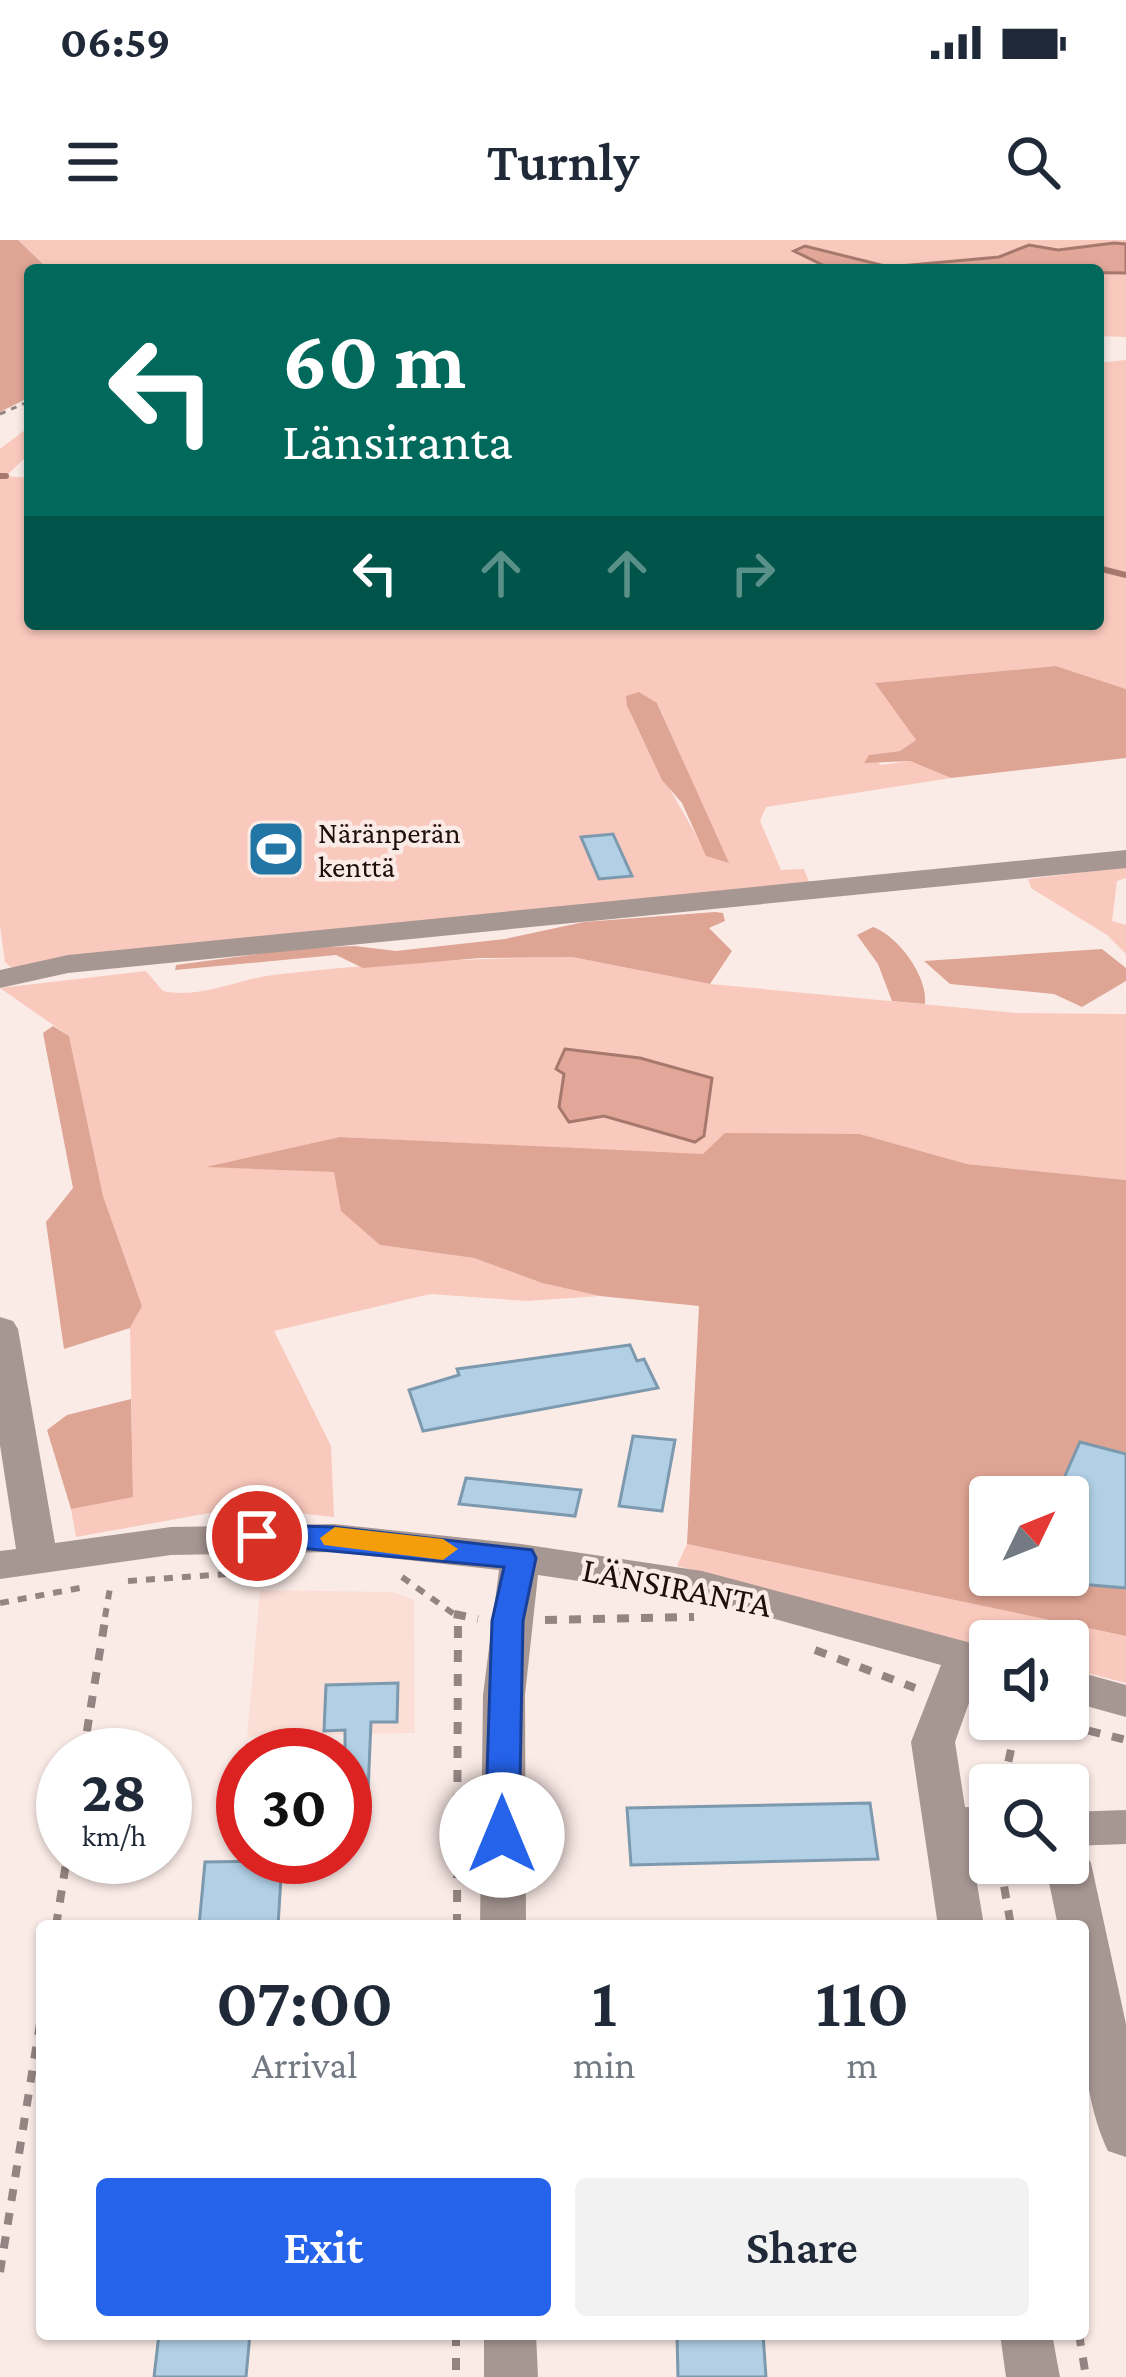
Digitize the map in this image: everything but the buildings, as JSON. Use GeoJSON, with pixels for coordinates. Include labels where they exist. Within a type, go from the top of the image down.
{"type":"FeatureCollection","features":[{"type":"Feature","properties":{"kind":"street"},"geometry":{"type":"LineString","coordinates":[[0,980],[68,964],[978,878],[1126,859]]}},
{"type":"Feature","properties":{"kind":"street"},"geometry":{"type":"LineString","coordinates":[[0,1328],[19,1562]]}},
{"type":"Feature","properties":{"kind":"street","name":"LÄNSIRANTA"},"geometry":{"type":"LineString","coordinates":[[19,1562],[171,1541],[334,1538],[521,1558],[702,1585],[969,1658]]}},
{"type":"Feature","properties":{"kind":"street"},"geometry":{"type":"LineString","coordinates":[[503,1920],[501,1790],[508,1621],[521,1558]]}},
{"type":"Feature","properties":{"kind":"street"},"geometry":{"type":"LineString","coordinates":[[961,1920],[933,1742],[969,1675]]}},
{"type":"Feature","properties":{"kind":"street"},"geometry":{"type":"LineString","coordinates":[[1089,1691],[1126,1701]]}},
{"type":"Feature","properties":{"kind":"street"},"geometry":{"type":"LineString","coordinates":[[945,1823],[969,1824]]}},
{"type":"Feature","properties":{"kind":"street"},"geometry":{"type":"LineString","coordinates":[[1089,1828],[1126,1827]]}},
{"type":"Feature","properties":{"kind":"street"},"geometry":{"type":"LineString","coordinates":[[1072,1884],[1080,1920]]}},
{"type":"Feature","properties":{"kind":"street"},"geometry":{"type":"LineString","coordinates":[[1089,1963],[1126,2136]]}},
{"type":"Feature","properties":{"kind":"street"},"geometry":{"type":"LineString","coordinates":[[510,2340],[511,2377]]}},
{"type":"Feature","properties":{"kind":"street"},"geometry":{"type":"LineString","coordinates":[[1027,2340],[1033,2377]]}},
{"type":"Feature","properties":{"kind":"path"},"geometry":{"type":"LineString","coordinates":[[87,1728],[111,1582]]}},
{"type":"Feature","properties":{"kind":"path"},"geometry":{"type":"LineString","coordinates":[[457,1920],[458,1617]]}},
{"type":"Feature","properties":{"kind":"path"},"geometry":{"type":"LineString","coordinates":[[1089,1731],[1126,1740]]}},
{"type":"Feature","properties":{"kind":"path"},"geometry":{"type":"LineString","coordinates":[[57,1920],[63,1884]]}},
{"type":"Feature","properties":{"kind":"path"},"geometry":{"type":"LineString","coordinates":[[1004,1884],[1010,1920]]}},
{"type":"Feature","properties":{"kind":"path"},"geometry":{"type":"LineString","coordinates":[[0,2272],[36,2048]]}},
{"type":"Feature","properties":{"kind":"path"},"geometry":{"type":"LineString","coordinates":[[456,2340],[456,2377]]}},
{"type":"Feature","properties":{"kind":"path"},"geometry":{"type":"LineString","coordinates":[[1080,2340],[1086,2377]]}},
{"type":"Feature","properties":{"kind":"shaded area"},"geometry":{"type":"Polygon","coordinates":[[[0,240],[18,240],[43,264],[24,264],[24,400],[0,412],[0,240]]]}},
{"type":"Feature","properties":{"kind":"shaded area"},"geometry":{"type":"Polygon","coordinates":[[[18,240],[1126,240],[1126,337],[1104,336],[1104,264],[43,264],[18,240]]]}},
{"type":"Feature","properties":{"kind":"shaded area"},"geometry":{"type":"Polygon","coordinates":[[[1126,244],[1126,273],[1104,273],[1104,264],[922,264],[999,257],[1029,245],[1058,250],[1126,244]]]}},
{"type":"Feature","properties":{"kind":"shaded area"},"geometry":{"type":"Polygon","coordinates":[[[805,246],[877,264],[821,264],[794,251],[805,246]]]}},
{"type":"Feature","properties":{"kind":"shaded area"},"geometry":{"type":"Polygon","coordinates":[[[1126,360],[1126,689],[1056,666],[876,683],[916,740],[900,751],[869,755],[881,765],[910,761],[951,778],[766,807],[760,821],[781,870],[804,869],[812,890],[12,968],[5,962],[0,926],[0,449],[24,431],[24,459],[6,476],[24,478],[24,630],[1104,630],[1104,362],[1126,360]],[[639,692],[627,706],[646,745],[707,856],[727,862],[658,704],[639,692]]]}},
{"type":"Feature","properties":{"kind":"shaded area"},"geometry":{"type":"Polygon","coordinates":[[[1056,666],[1126,689],[1126,758],[951,778],[910,761],[864,763],[869,755],[900,751],[916,740],[875,683],[1056,666]]]}},
{"type":"Feature","properties":{"kind":"shaded area"},"geometry":{"type":"Polygon","coordinates":[[[639,692],[657,703],[729,863],[706,856],[682,803],[662,780],[627,706],[626,696],[639,692]]]}},
{"type":"Feature","properties":{"kind":"shaded area"},"geometry":{"type":"Polygon","coordinates":[[[1126,867],[1126,878],[1117,881],[1112,921],[1126,925],[1126,954],[1107,935],[1031,888],[1028,879],[1126,867]]]}},
{"type":"Feature","properties":{"kind":"shaded area"},"geometry":{"type":"Polygon","coordinates":[[[723,913],[725,921],[709,928],[732,951],[710,984],[572,957],[480,958],[363,968],[336,955],[175,970],[176,965],[302,948],[355,946],[396,951],[505,939],[584,922],[723,913]]]}},
{"type":"Feature","properties":{"kind":"shaded area"},"geometry":{"type":"Polygon","coordinates":[[[873,927],[910,958],[922,981],[925,1004],[892,1001],[878,964],[857,935],[873,927]]]}},
{"type":"Feature","properties":{"kind":"shaded area"},"geometry":{"type":"Polygon","coordinates":[[[1102,949],[1126,968],[1126,981],[1082,1007],[1054,994],[950,984],[924,961],[1102,949]]]}},
{"type":"Feature","properties":{"kind":"shaded area"},"geometry":{"type":"Polygon","coordinates":[[[572,957],[710,984],[1017,1013],[1126,1014],[1126,1180],[967,1164],[860,1134],[704,1155],[340,1137],[215,1167],[335,1172],[380,1245],[474,1258],[542,1283],[600,1296],[527,1301],[430,1294],[274,1331],[331,1446],[334,1517],[243,1507],[76,1537],[71,1509],[133,1496],[130,1328],[142,1306],[103,1196],[69,1036],[0,988],[146,971],[163,991],[191,993],[273,975],[347,967],[572,957]]]}},
{"type":"Feature","properties":{"kind":"shaded area"},"geometry":{"type":"Polygon","coordinates":[[[53,1026],[69,1036],[103,1196],[142,1306],[130,1328],[64,1349],[46,1222],[73,1188],[43,1033],[53,1026]]]}},
{"type":"Feature","properties":{"kind":"shaded area"},"geometry":{"type":"Polygon","coordinates":[[[565,1049],[640,1058],[712,1078],[704,1136],[695,1142],[604,1116],[569,1122],[559,1107],[564,1074],[556,1069],[565,1049]]]}},
{"type":"Feature","properties":{"kind":"shaded area"},"geometry":{"type":"Polygon","coordinates":[[[725,1133],[860,1134],[967,1164],[1126,1180],[1126,1636],[1089,1628],[1089,1620],[1050,1620],[687,1544],[699,1306],[600,1296],[542,1283],[474,1258],[380,1245],[341,1211],[334,1172],[206,1167],[340,1137],[703,1154],[725,1133]]]}},
{"type":"Feature","properties":{"kind":"shaded area"},"geometry":{"type":"Polygon","coordinates":[[[131,1399],[133,1497],[71,1509],[47,1430],[67,1415],[131,1399]]]}},
{"type":"Feature","properties":{"kind":"shaded area"},"geometry":{"type":"Polygon","coordinates":[[[687,1544],[1050,1620],[969,1620],[969,1642],[677,1566],[687,1544]]]}},
{"type":"Feature","properties":{"kind":"shaded area"},"geometry":{"type":"Polygon","coordinates":[[[260,1590],[393,1592],[414,1600],[415,1733],[372,1734],[372,1728],[248,1728],[260,1590]]]}},
{"type":"Feature","properties":{"kind":"shaded area"},"geometry":{"type":"Polygon","coordinates":[[[1089,1628],[1126,1636],[1126,1683],[1089,1673],[1089,1628]]]}},
{"type":"Feature","properties":{"kind":"waterway"},"geometry":{"type":"LineString","coordinates":[[0,476],[6,476]]}},
{"type":"Feature","properties":{"kind":"waterway"},"geometry":{"type":"LineString","coordinates":[[1104,570],[1126,575]]}},
{"type":"Feature","properties":{"kind":"slow traffic"},"geometry":{"type":"LineString","coordinates":[[335,1538],[443,1549]]}},
{"type":"Feature","properties":{"kind":"place","name":"Näränperän kenttä"},"geometry":{"type":"Point","coordinates":[276,849]}},
{"type":"Feature","properties":{"kind":"route"},"geometry":{"type":"LineString","coordinates":[[257,1536],[334,1538],[521,1558],[508,1621],[502,1835]]}}]}
